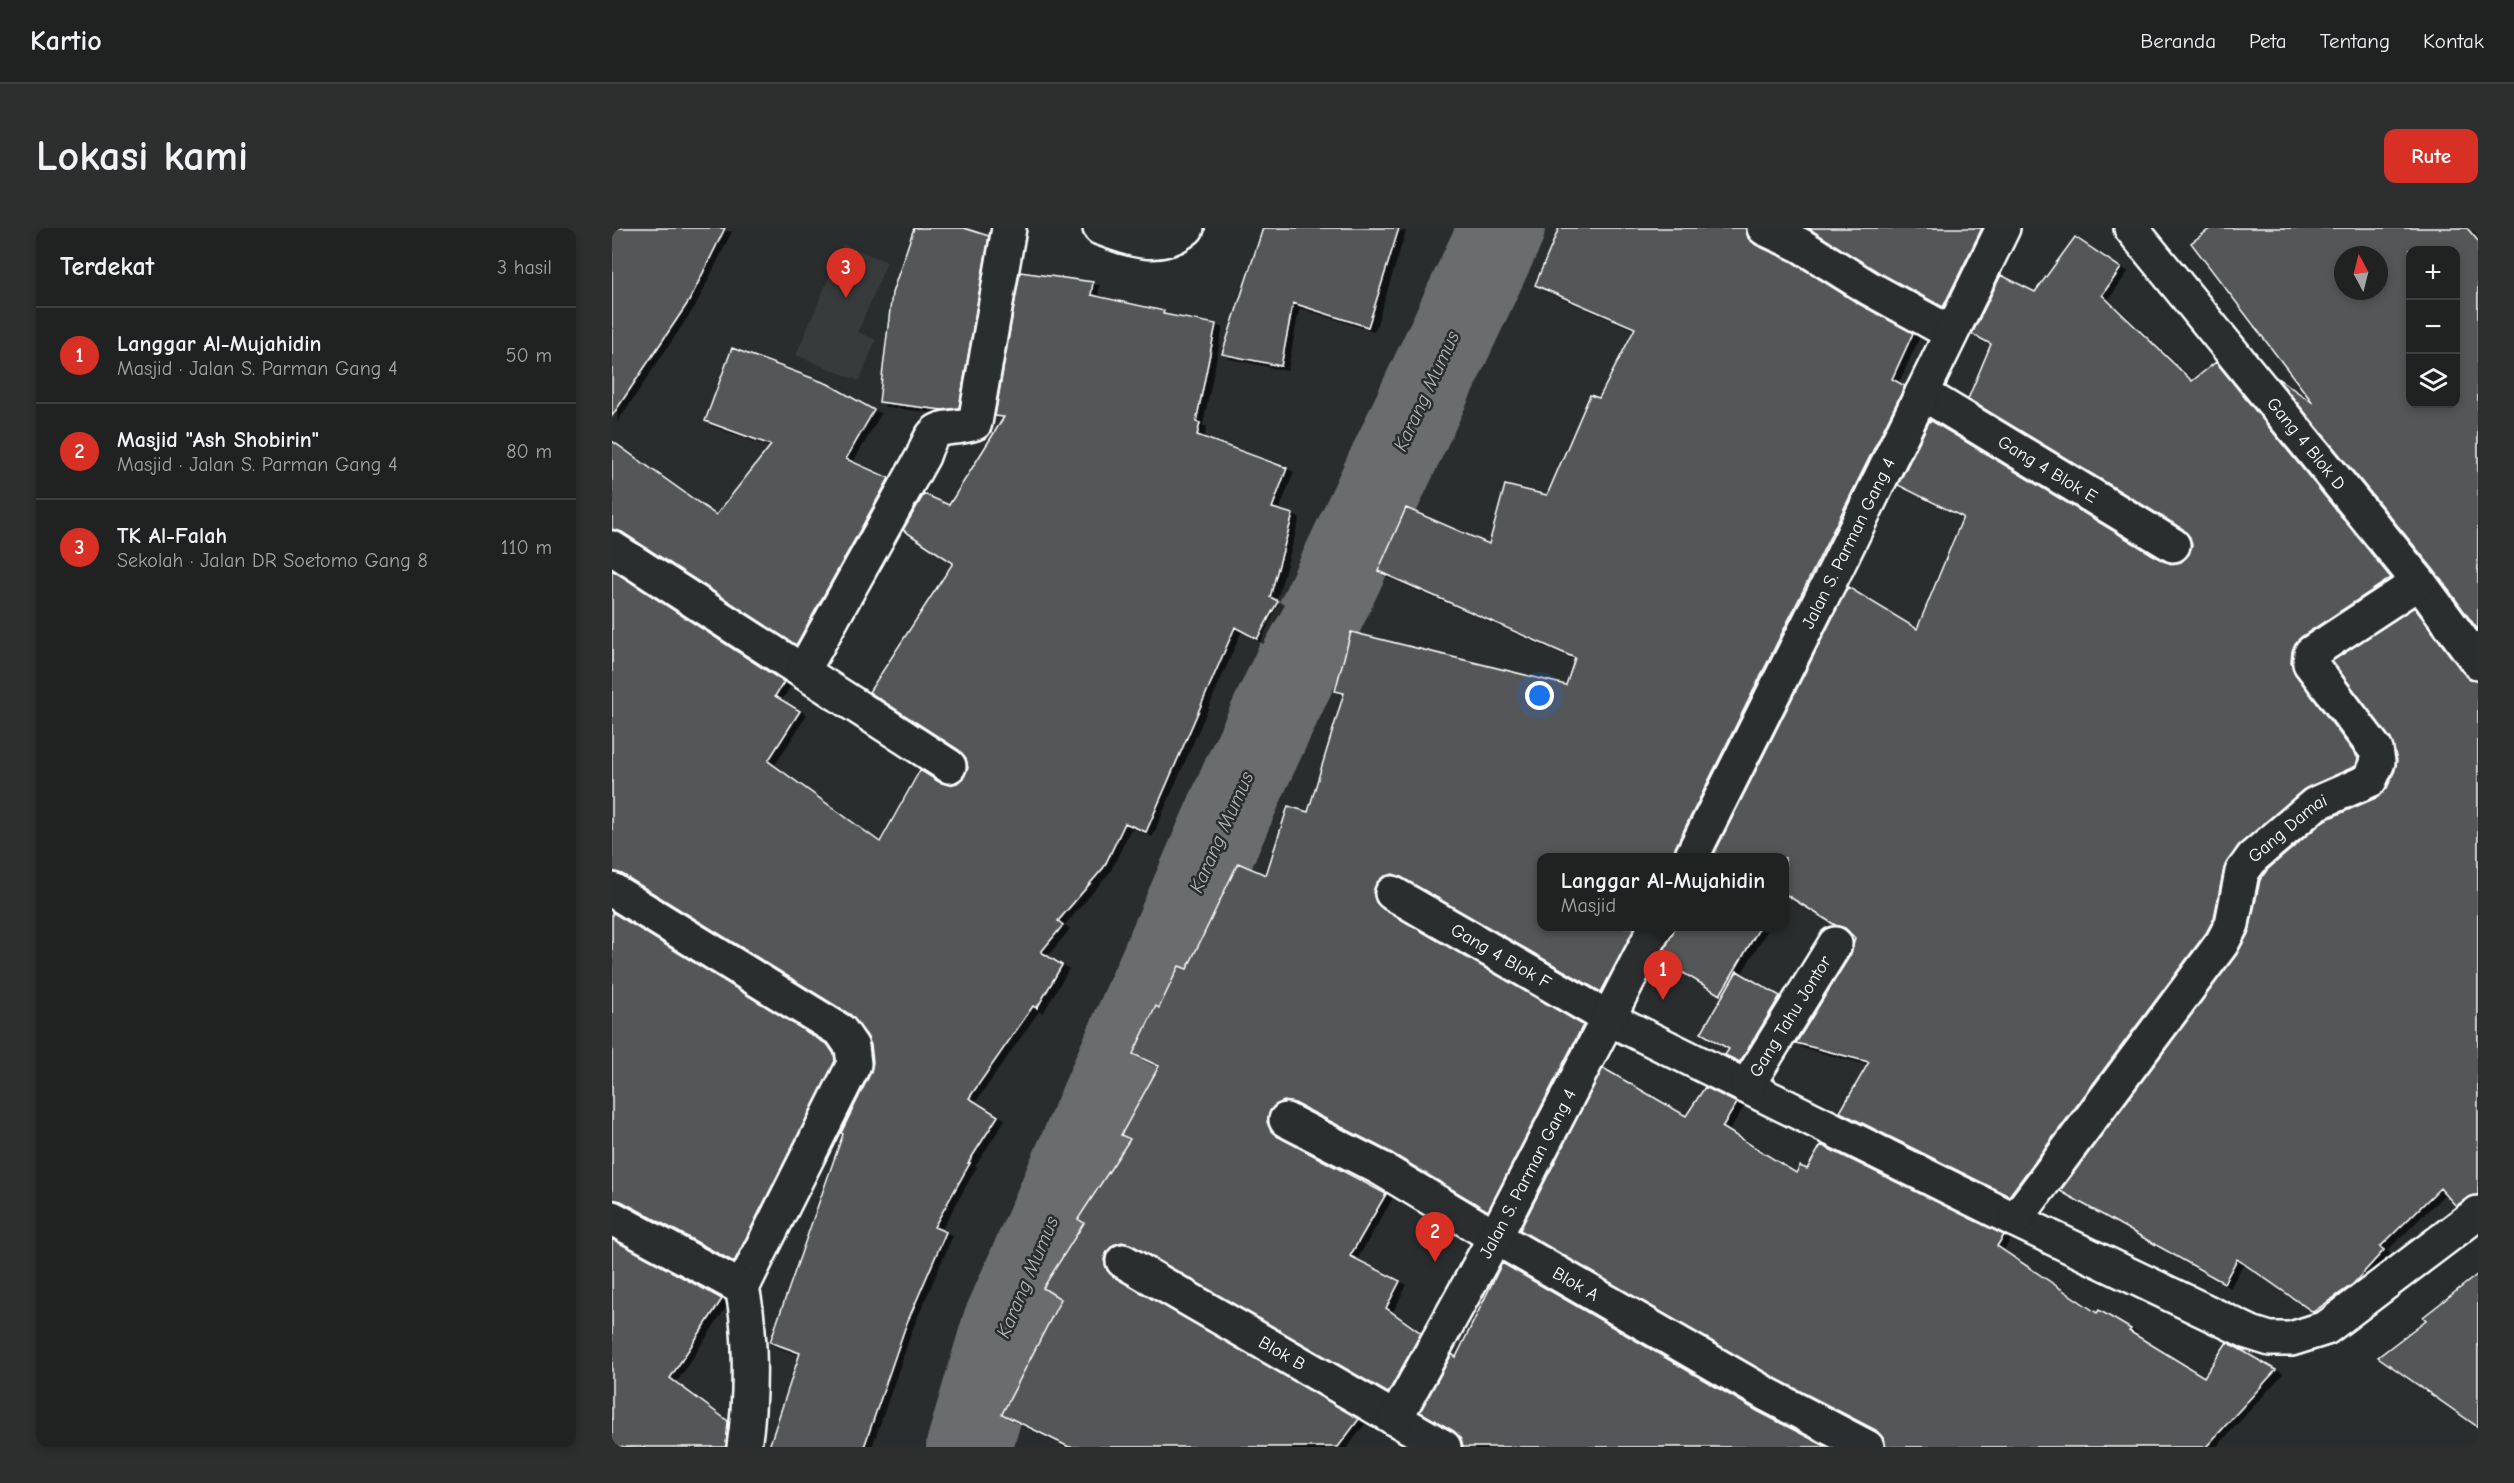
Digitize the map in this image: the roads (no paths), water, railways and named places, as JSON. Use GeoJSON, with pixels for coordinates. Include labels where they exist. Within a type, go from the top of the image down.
{"type":"FeatureCollection","features":[{"type":"Feature","properties":{"kind":"street"},"geometry":{"type":"LineString","coordinates":[[803,671],[923,456],[930,435],[941,428],[960,428],[975,423],[1009,228]]}},
{"type":"Feature","properties":{"kind":"street"},"geometry":{"type":"LineString","coordinates":[[1100,228],[1135,241],[1158,242],[1182,233]]}},
{"type":"Feature","properties":{"kind":"street"},"geometry":{"type":"LineString","coordinates":[[1764,228],[1800,245],[1869,288],[1951,333]]}},
{"type":"Feature","properties":{"kind":"street","name":"Jalan S. Parman Gang 4"},"geometry":{"type":"LineString","coordinates":[[1694,853],[1838,566],[2003,228]]}},
{"type":"Feature","properties":{"kind":"street","name":"Gang 4 Blok D"},"geometry":{"type":"LineString","coordinates":[[2131,228],[2419,582],[2478,662]]}},
{"type":"Feature","properties":{"kind":"street","name":"Gang 4 Blok E"},"geometry":{"type":"LineString","coordinates":[[1922,393],[2173,545]]}},
{"type":"Feature","properties":{"kind":"street"},"geometry":{"type":"LineString","coordinates":[[612,548],[949,766]]}},
{"type":"Feature","properties":{"kind":"street","name":"Gang Damai"},"geometry":{"type":"LineString","coordinates":[[2015,1220],[2222,943],[2232,924],[2239,881],[2246,865],[2315,804],[2370,780],[2378,762],[2376,750],[2310,663],[2311,653],[2419,582]]}},
{"type":"Feature","properties":{"kind":"street"},"geometry":{"type":"LineString","coordinates":[[612,890],[841,1031],[852,1047],[854,1064],[742,1288],[747,1312],[748,1421],[744,1447]]}},
{"type":"Feature","properties":{"kind":"street","name":"Gang 4 Blok F"},"geometry":{"type":"LineString","coordinates":[[1392,893],[1610,1019],[2015,1220],[2251,1333],[2270,1339],[2291,1339],[2326,1329],[2478,1213]]}},
{"type":"Feature","properties":{"kind":"street","name":"Jalan S. Parman Gang 4"},"geometry":{"type":"LineString","coordinates":[[1395,1419],[1495,1237],[1654,931]]}},
{"type":"Feature","properties":{"kind":"street","name":"Gang Tahu Jontor"},"geometry":{"type":"LineString","coordinates":[[1747,1086],[1835,944]]}},
{"type":"Feature","properties":{"kind":"street","name":"Blok A"},"geometry":{"type":"LineString","coordinates":[[1286,1120],[1364,1159],[1768,1395],[1867,1447]]}},
{"type":"Feature","properties":{"kind":"street"},"geometry":{"type":"LineString","coordinates":[[612,1218],[742,1288]]}},
{"type":"Feature","properties":{"kind":"street","name":"Blok B"},"geometry":{"type":"LineString","coordinates":[[1123,1261],[1444,1447]]}},
{"type":"Feature","properties":{"kind":"waterway","name":"Karang Mumus"},"geometry":{"type":"LineString","coordinates":[[969,1447],[1005,1325],[1246,774],[1502,228]]}},
{"type":"Feature","properties":{"kind":"place","name":"TK Al-Falah"},"geometry":{"type":"Point","coordinates":[846,298]}},
{"type":"Feature","properties":{"kind":"place","name":"Langgar Al-Mujahidin"},"geometry":{"type":"Point","coordinates":[1663,1000]}},
{"type":"Feature","properties":{"kind":"place","name":"Masjid \"Ash Shobirin\""},"geometry":{"type":"Point","coordinates":[1435,1262]}}]}
